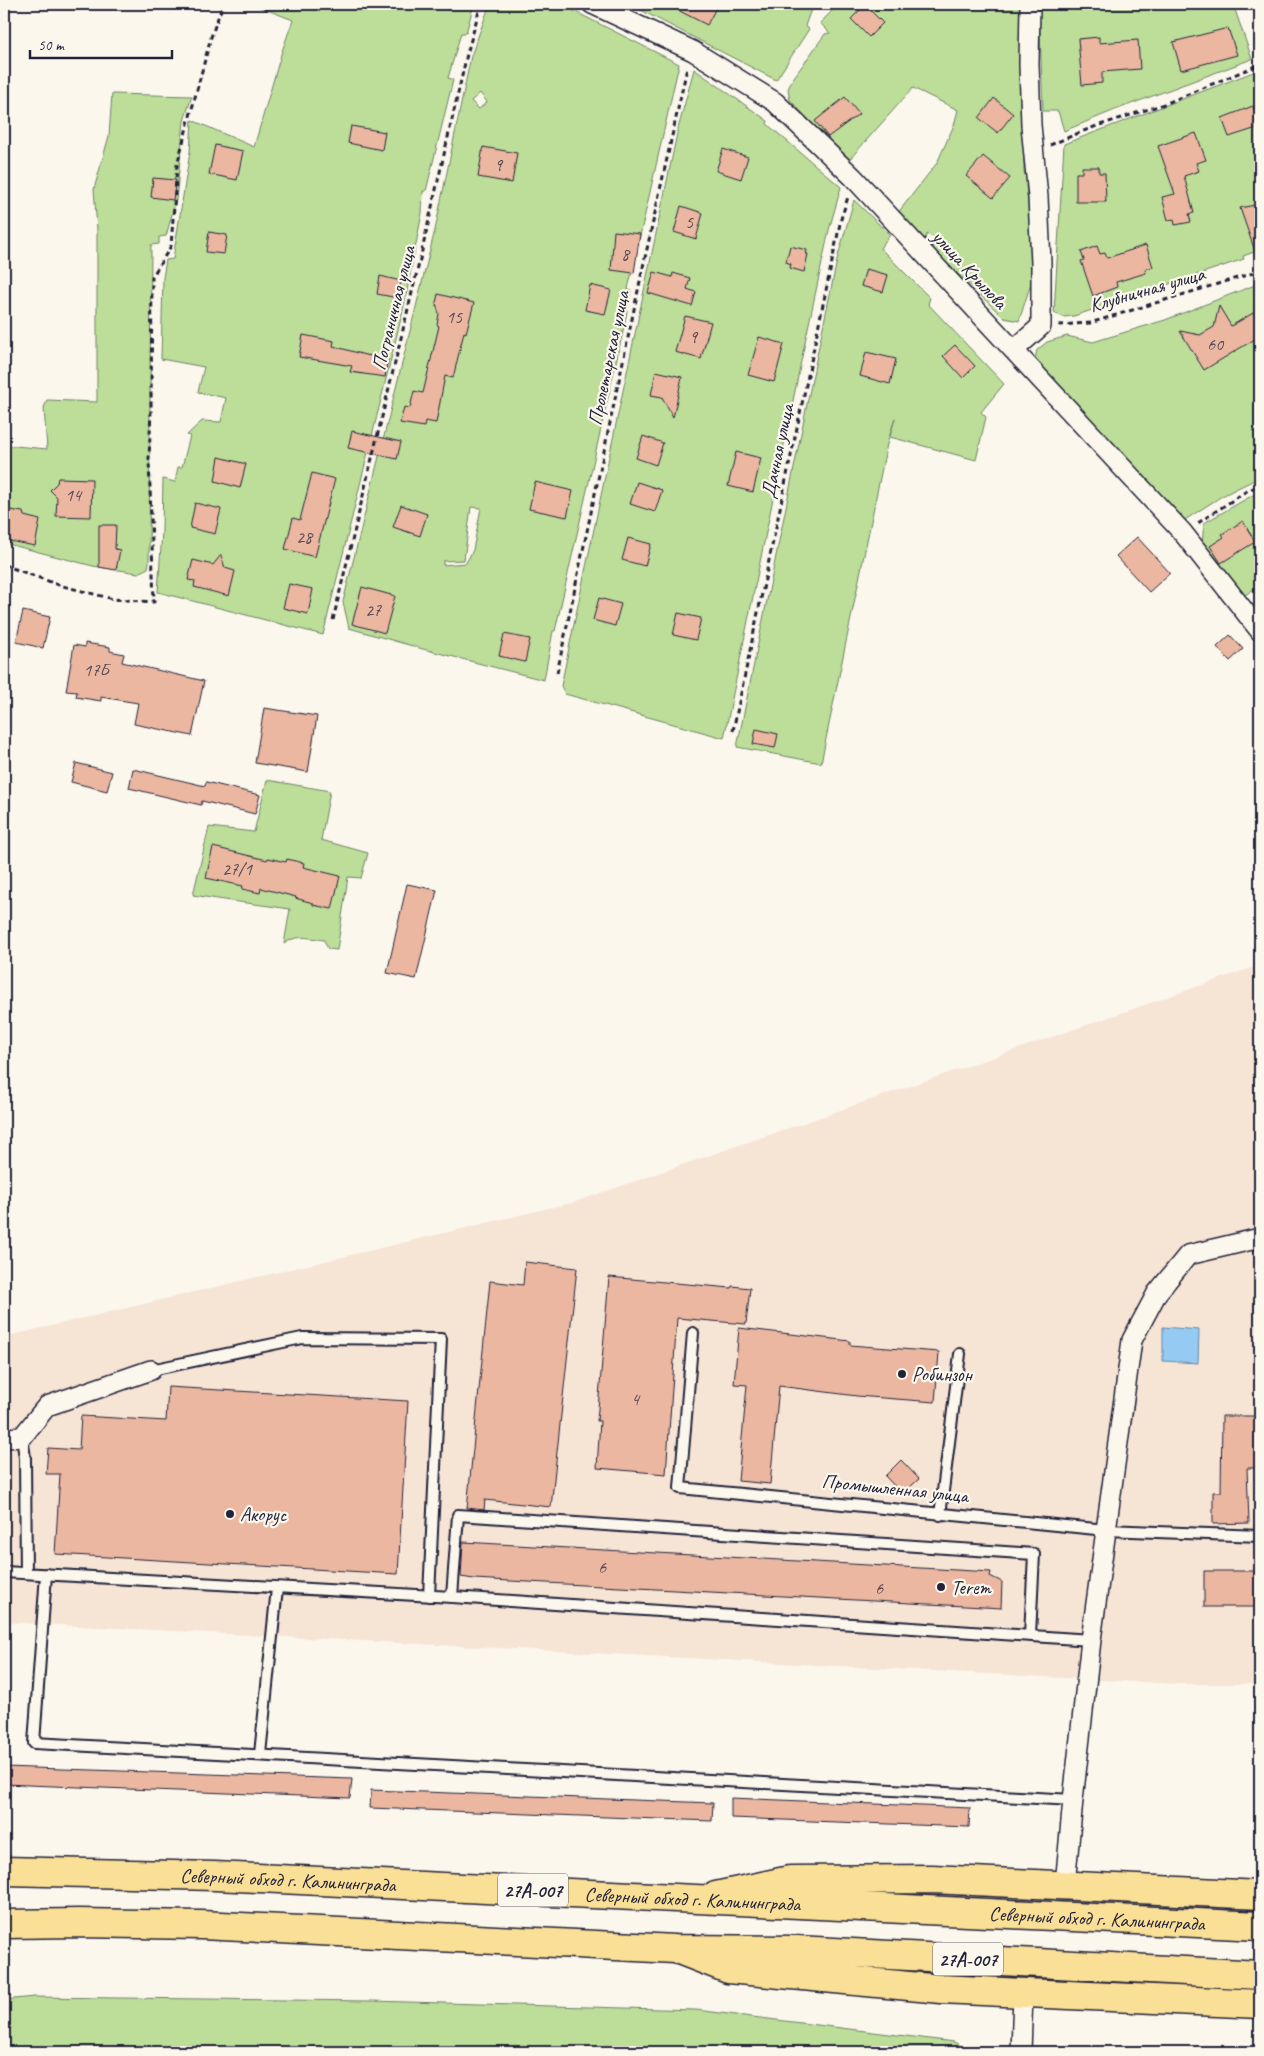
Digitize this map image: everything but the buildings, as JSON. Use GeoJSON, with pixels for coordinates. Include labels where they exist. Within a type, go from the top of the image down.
{"type":"FeatureCollection","features":[{"type":"Feature","properties":{"kind":"main road","name":"Северный обход г. Калининграда"},"geometry":{"type":"LineString","coordinates":[[4,1871],[215,1876],[1260,1926]]}},
{"type":"Feature","properties":{"kind":"main road"},"geometry":{"type":"LineString","coordinates":[[705,1898],[790,1880],[932,1879],[1260,1895]]}},
{"type":"Feature","properties":{"kind":"main road","name":"27А-007"},"geometry":{"type":"LineString","coordinates":[[4,1924],[201,1925],[676,1948],[797,1950],[1260,1975]]}},
{"type":"Feature","properties":{"kind":"main road"},"geometry":{"type":"LineString","coordinates":[[676,1948],[728,1969],[942,1989],[1260,2004]]}},
{"type":"Feature","properties":{"kind":"street","name":"улица Крылова"},"geometry":{"type":"LineString","coordinates":[[592,4],[693,51],[775,102],[854,177],[1183,533],[1260,631]]}},
{"type":"Feature","properties":{"kind":"street"},"geometry":{"type":"LineString","coordinates":[[1014,350],[1041,326],[1040,254],[1029,64],[1030,4]]}},
{"type":"Feature","properties":{"kind":"street"},"geometry":{"type":"LineString","coordinates":[[1065,1885],[1091,1640],[1132,1340],[1157,1293],[1188,1255],[1260,1238]]}},
{"type":"Feature","properties":{"kind":"street"},"geometry":{"type":"LineString","coordinates":[[13,1437],[47,1406],[152,1370]]}},
{"type":"Feature","properties":{"kind":"street"},"geometry":{"type":"LineString","coordinates":[[1021,2052],[1022,1993]]}},
{"type":"Feature","properties":{"kind":"lane","name":"Промышленная улица"},"geometry":{"type":"LineString","coordinates":[[693,1333],[680,1488],[1106,1530],[1260,1536]]}},
{"type":"Feature","properties":{"kind":"lane"},"geometry":{"type":"LineString","coordinates":[[152,1370],[302,1338],[441,1338],[429,1596]]}},
{"type":"Feature","properties":{"kind":"lane"},"geometry":{"type":"LineString","coordinates":[[940,1515],[960,1354]]}},
{"type":"Feature","properties":{"kind":"lane"},"geometry":{"type":"LineString","coordinates":[[13,1437],[25,1458],[26,1573]]}},
{"type":"Feature","properties":{"kind":"lane"},"geometry":{"type":"LineString","coordinates":[[452,1597],[458,1515],[1034,1554],[1030,1635]]}},
{"type":"Feature","properties":{"kind":"lane"},"geometry":{"type":"LineString","coordinates":[[4,1572],[452,1597],[1091,1640]]}},
{"type":"Feature","properties":{"kind":"lane"},"geometry":{"type":"LineString","coordinates":[[46,1574],[34,1742],[1073,1800]]}},
{"type":"Feature","properties":{"kind":"lane"},"geometry":{"type":"LineString","coordinates":[[260,1754],[277,1588]]}},
{"type":"Feature","properties":{"kind":"path"},"geometry":{"type":"LineString","coordinates":[[4,565],[59,585],[113,598],[154,602],[149,460],[152,277],[171,246],[177,165],[211,37],[223,4]]}},
{"type":"Feature","properties":{"kind":"path","name":"Пограничная улица"},"geometry":{"type":"LineString","coordinates":[[333,620],[421,255],[466,54],[481,4]]}},
{"type":"Feature","properties":{"kind":"path","name":"Пролетарская улица"},"geometry":{"type":"LineString","coordinates":[[557,673],[684,78],[693,51]]}},
{"type":"Feature","properties":{"kind":"path"},"geometry":{"type":"LineString","coordinates":[[1033,152],[1091,128],[1167,104],[1260,64]]}},
{"type":"Feature","properties":{"kind":"path","name":"Дачная улица"},"geometry":{"type":"LineString","coordinates":[[733,731],[839,229],[854,177]]}},
{"type":"Feature","properties":{"kind":"path","name":"Клубничная улица"},"geometry":{"type":"LineString","coordinates":[[1041,326],[1090,323],[1260,271]]}},
{"type":"Feature","properties":{"kind":"path"},"geometry":{"type":"LineString","coordinates":[[1183,533],[1245,492],[1260,485]]}},
{"type":"Feature","properties":{"kind":"shaded area"},"geometry":{"type":"Polygon","coordinates":[[[1260,965],[1260,1684],[1178,1684],[4,1622],[4,1337],[575,1202],[1260,965]]]}},
{"type":"Feature","properties":{"kind":"green space"},"geometry":{"type":"Polygon","coordinates":[[[252,4],[474,4],[466,33],[461,33],[448,78],[453,80],[426,191],[423,191],[422,213],[404,306],[323,635],[158,592],[163,479],[175,482],[178,467],[182,467],[190,436],[187,435],[202,421],[221,422],[226,398],[198,392],[204,367],[161,359],[163,278],[166,260],[173,259],[190,152],[192,120],[254,147],[293,20],[252,4]]]}},
{"type":"Feature","properties":{"kind":"green space"},"geometry":{"type":"Polygon","coordinates":[[[490,4],[560,4],[679,64],[628,289],[631,291],[624,327],[555,631],[553,631],[544,680],[349,628],[343,602],[435,230],[471,56],[490,4]],[[480,93],[471,101],[479,109],[487,102],[480,93]],[[471,507],[464,560],[443,561],[443,565],[466,563],[473,550],[481,508],[471,507]]]}},
{"type":"Feature","properties":{"kind":"green space"},"geometry":{"type":"Polygon","coordinates":[[[629,4],[820,4],[810,12],[805,26],[809,29],[776,80],[629,4]]]}},
{"type":"Feature","properties":{"kind":"green space"},"geometry":{"type":"Polygon","coordinates":[[[839,4],[1022,4],[1024,171],[1025,175],[1028,176],[1028,185],[1026,185],[1031,231],[1032,280],[1019,321],[1004,318],[932,249],[937,240],[927,234],[924,241],[897,214],[937,163],[954,125],[958,110],[913,88],[848,161],[790,100],[788,89],[792,80],[825,34],[830,33],[820,23],[839,4]]]}},
{"type":"Feature","properties":{"kind":"green space"},"geometry":{"type":"Polygon","coordinates":[[[1039,4],[1233,4],[1252,59],[1064,131],[1058,111],[1043,111],[1039,4]]]}},
{"type":"Feature","properties":{"kind":"green space"},"geometry":{"type":"Polygon","coordinates":[[[694,69],[768,121],[767,124],[841,187],[829,230],[805,342],[724,738],[565,694],[561,686],[678,129],[694,69]]]}},
{"type":"Feature","properties":{"kind":"green space"},"geometry":{"type":"Polygon","coordinates":[[[1260,71],[1260,250],[1243,256],[1244,259],[1074,316],[1063,317],[1054,313],[1064,144],[1260,71]]]}},
{"type":"Feature","properties":{"kind":"green space"},"geometry":{"type":"Polygon","coordinates":[[[112,94],[192,96],[184,121],[176,200],[166,236],[159,237],[159,244],[151,245],[149,562],[148,568],[138,573],[93,566],[4,543],[5,445],[47,449],[44,408],[47,400],[97,402],[97,230],[94,189],[109,136],[112,94]]]}},
{"type":"Feature","properties":{"kind":"green space"},"geometry":{"type":"Polygon","coordinates":[[[854,200],[890,235],[880,248],[930,298],[928,304],[1004,384],[981,412],[986,417],[976,460],[890,437],[895,418],[887,444],[821,763],[737,747],[838,256],[854,200]]]}},
{"type":"Feature","properties":{"kind":"green space"},"geometry":{"type":"Polygon","coordinates":[[[1260,283],[1260,477],[1222,496],[1177,525],[1034,363],[1037,350],[1047,342],[1067,336],[1093,342],[1165,320],[1260,283]]]}},
{"type":"Feature","properties":{"kind":"green space"},"geometry":{"type":"Polygon","coordinates":[[[1260,491],[1260,585],[1242,597],[1202,544],[1204,523],[1260,491]]]}},
{"type":"Feature","properties":{"kind":"green space"},"geometry":{"type":"Polygon","coordinates":[[[267,780],[330,791],[321,840],[368,853],[361,878],[348,877],[337,950],[328,949],[324,940],[308,938],[293,939],[284,944],[290,909],[193,895],[209,827],[254,832],[267,780]]]}},
{"type":"Feature","properties":{"kind":"green space"},"geometry":{"type":"Polygon","coordinates":[[[34,1997],[371,2001],[696,2010],[954,2042],[963,2047],[964,2052],[4,2052],[4,2000],[34,1997]]]}},
{"type":"Feature","properties":{"kind":"water"},"geometry":{"type":"Polygon","coordinates":[[[1163,1327],[1199,1330],[1198,1363],[1163,1361],[1163,1327]]]}},
{"type":"Feature","properties":{"kind":"place","name":"Робинзон"},"geometry":{"type":"Point","coordinates":[902,1374]}},
{"type":"Feature","properties":{"kind":"place","name":"Акорус"},"geometry":{"type":"Point","coordinates":[230,1514]}},
{"type":"Feature","properties":{"kind":"place","name":"Terem"},"geometry":{"type":"Point","coordinates":[941,1587]}}]}
